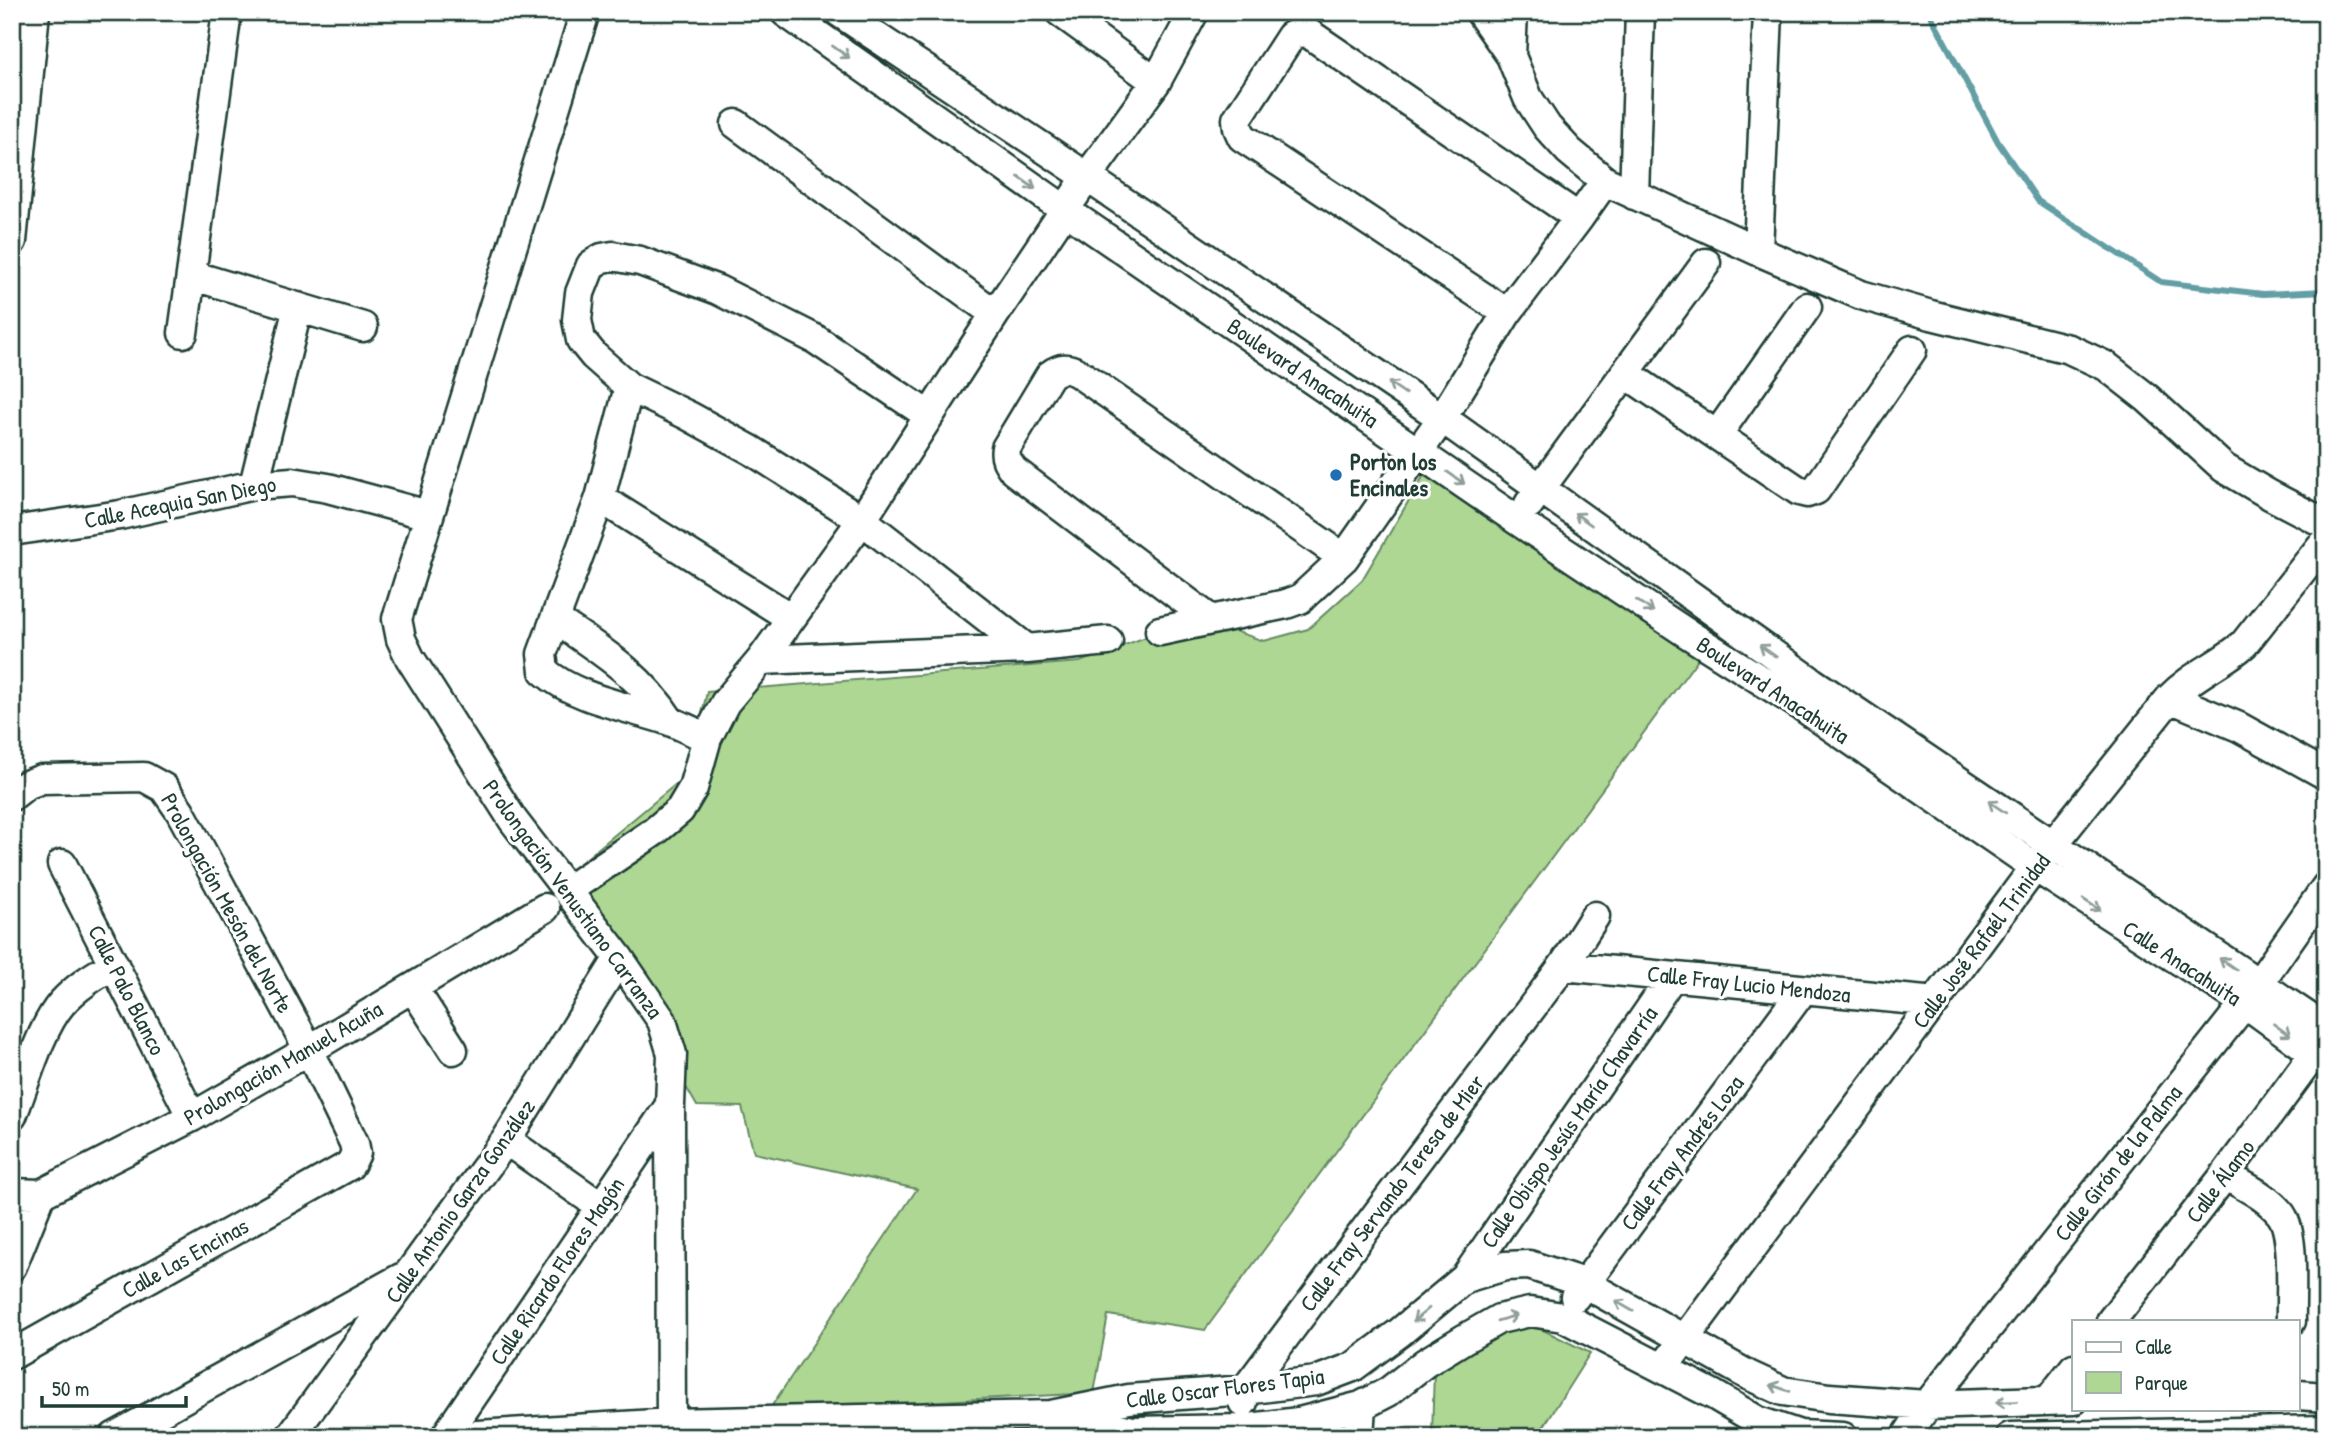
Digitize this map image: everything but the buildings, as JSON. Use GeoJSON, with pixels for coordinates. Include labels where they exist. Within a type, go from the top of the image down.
{"type":"FeatureCollection","features":[{"type":"Feature","properties":{"kind":"street"},"geometry":{"type":"LineString","coordinates":[[12,241],[35,12]]}},
{"type":"Feature","properties":{"kind":"street"},"geometry":{"type":"LineString","coordinates":[[183,333],[227,12]]}},
{"type":"Feature","properties":{"kind":"street","name":"Prolongación Venustiano Carranza"},"geometry":{"type":"LineString","coordinates":[[585,12],[397,619],[401,639],[433,697],[513,820],[619,958],[662,1021],[669,1038],[673,1054],[670,1105],[671,1430]]}},
{"type":"Feature","properties":{"kind":"street","name":"Boulevard Anacahuita"},"geometry":{"type":"LineString","coordinates":[[785,12],[1065,210],[1518,521],[1685,632],[1806,694],[2053,845]]}},
{"type":"Feature","properties":{"kind":"street","name":"Boulevard Anacahuita"},"geometry":{"type":"LineString","coordinates":[[839,12],[1442,418],[1540,488],[2035,867]]}},
{"type":"Feature","properties":{"kind":"street"},"geometry":{"type":"LineString","coordinates":[[1060,12],[1156,82]]}},
{"type":"Feature","properties":{"kind":"street"},"geometry":{"type":"LineString","coordinates":[[568,890],[655,831],[680,810],[693,788],[707,738],[724,702],[761,660],[862,520],[995,314],[1087,177],[1156,82],[1194,12]]}},
{"type":"Feature","properties":{"kind":"street"},"geometry":{"type":"LineString","coordinates":[[1480,12],[1511,56],[1528,98],[1547,127],[1569,151],[1605,181],[1861,295],[2069,349],[2106,366],[2147,398],[2224,468],[2326,523]]}},
{"type":"Feature","properties":{"kind":"street"},"geometry":{"type":"LineString","coordinates":[[1511,56],[1513,12]]}},
{"type":"Feature","properties":{"kind":"street"},"geometry":{"type":"LineString","coordinates":[[1634,195],[1640,12]]}},
{"type":"Feature","properties":{"kind":"street"},"geometry":{"type":"LineString","coordinates":[[1758,251],[1768,12]]}},
{"type":"Feature","properties":{"kind":"street"},"geometry":{"type":"LineString","coordinates":[[1507,313],[1242,137],[1237,119],[1291,36],[1300,32],[1308,33],[1579,218]]}},
{"type":"Feature","properties":{"kind":"street"},"geometry":{"type":"LineString","coordinates":[[736,124],[995,314]]}},
{"type":"Feature","properties":{"kind":"street"},"geometry":{"type":"LineString","coordinates":[[1160,631],[1300,599],[1344,558],[1442,418],[1507,313],[1605,181]]}},
{"type":"Feature","properties":{"kind":"street"},"geometry":{"type":"LineString","coordinates":[[928,415],[815,339],[718,290],[640,261],[613,256],[602,258],[591,265],[580,293],[577,320],[581,340],[594,356],[629,387],[751,450],[862,520],[1027,649]]}},
{"type":"Feature","properties":{"kind":"street"},"geometry":{"type":"LineString","coordinates":[[1518,521],[1706,262]]}},
{"type":"Feature","properties":{"kind":"street"},"geometry":{"type":"LineString","coordinates":[[191,275],[363,327]]}},
{"type":"Feature","properties":{"kind":"street"},"geometry":{"type":"LineString","coordinates":[[254,485],[298,306]]}},
{"type":"Feature","properties":{"kind":"street"},"geometry":{"type":"LineString","coordinates":[[1717,435],[1807,307]]}},
{"type":"Feature","properties":{"kind":"street"},"geometry":{"type":"LineString","coordinates":[[1625,373],[1799,491],[1812,492],[1816,490],[1912,350]]}},
{"type":"Feature","properties":{"kind":"street"},"geometry":{"type":"LineString","coordinates":[[1211,620],[1008,464],[1006,448],[1050,375],[1058,369],[1068,367],[1078,373],[1344,558]]}},
{"type":"Feature","properties":{"kind":"street"},"geometry":{"type":"LineString","coordinates":[[629,387],[600,498],[542,654],[544,671],[570,689],[670,721],[707,738]]}},
{"type":"Feature","properties":{"kind":"street","name":"Calle Acequia San Diego"},"geometry":{"type":"LineString","coordinates":[[12,531],[120,515],[254,485],[292,482],[328,488],[428,514]]}},
{"type":"Feature","properties":{"kind":"street"},"geometry":{"type":"LineString","coordinates":[[600,498],[791,618]]}},
{"type":"Feature","properties":{"kind":"street","name":"Calle José Rafaél Trinidad"},"geometry":{"type":"LineString","coordinates":[[1663,1368],[2035,867],[2169,698],[2184,683],[2229,657],[2244,644],[2326,540]]}},
{"type":"Feature","properties":{"kind":"street"},"geometry":{"type":"LineString","coordinates":[[555,619],[641,682],[670,721]]}},
{"type":"Feature","properties":{"kind":"street"},"geometry":{"type":"LineString","coordinates":[[761,660],[1027,649],[1108,641]]}},
{"type":"Feature","properties":{"kind":"street"},"geometry":{"type":"LineString","coordinates":[[2169,698],[2239,727],[2324,770]]}},
{"type":"Feature","properties":{"kind":"street","name":"Prolongación Mesón del Norte"},"geometry":{"type":"LineString","coordinates":[[13,795],[26,785],[42,779],[144,777],[164,788],[180,811],[309,1050],[354,1143],[355,1158]]}},
{"type":"Feature","properties":{"kind":"street","name":"Calle Anacahuita"},"geometry":{"type":"LineString","coordinates":[[2053,845],[2323,1045]]}},
{"type":"Feature","properties":{"kind":"street","name":"Calle Palo Blanco"},"geometry":{"type":"LineString","coordinates":[[62,864],[192,1116]]}},
{"type":"Feature","properties":{"kind":"street","name":"Calle Anacahuita"},"geometry":{"type":"LineString","coordinates":[[2035,867],[2251,994]]}},
{"type":"Feature","properties":{"kind":"street","name":"Calle Girón de la Palma"},"geometry":{"type":"LineString","coordinates":[[1906,1437],[1927,1405],[2251,994],[2326,887]]}},
{"type":"Feature","properties":{"kind":"street","name":"Prolongación Manuel Acuña"},"geometry":{"type":"LineString","coordinates":[[12,1193],[41,1194],[192,1116],[309,1050],[545,908]]}},
{"type":"Feature","properties":{"kind":"street","name":"Calle Fray Servando Teresa de Mier"},"geometry":{"type":"LineString","coordinates":[[1240,1429],[1245,1390],[1563,966],[1595,916]]}},
{"type":"Feature","properties":{"kind":"street","name":"Calle Antonio Garza González"},"geometry":{"type":"LineString","coordinates":[[290,1437],[506,1140],[619,958]]}},
{"type":"Feature","properties":{"kind":"street"},"geometry":{"type":"LineString","coordinates":[[12,1116],[39,1046],[60,1005],[86,981],[114,964]]}},
{"type":"Feature","properties":{"kind":"street","name":"Calle Fray Lucio Mendoza"},"geometry":{"type":"LineString","coordinates":[[1563,966],[1936,1002]]}},
{"type":"Feature","properties":{"kind":"street","name":"Calle Obispo Jesús María Chavarría"},"geometry":{"type":"LineString","coordinates":[[1465,1278],[1672,977]]}},
{"type":"Feature","properties":{"kind":"street"},"geometry":{"type":"LineString","coordinates":[[413,988],[453,1050]]}},
{"type":"Feature","properties":{"kind":"street","name":"Calle Fray Andrés Loza"},"geometry":{"type":"LineString","coordinates":[[1563,1317],[1584,1283],[1803,990]]}},
{"type":"Feature","properties":{"kind":"street","name":"Calle Álamo"},"geometry":{"type":"LineString","coordinates":[[2112,1320],[2323,1045]]}},
{"type":"Feature","properties":{"kind":"street","name":"Calle Ricardo Flores Magón"},"geometry":{"type":"LineString","coordinates":[[445,1437],[670,1105]]}},
{"type":"Feature","properties":{"kind":"street"},"geometry":{"type":"LineString","coordinates":[[506,1140],[600,1206]]}},
{"type":"Feature","properties":{"kind":"street","name":"Calle Las Encinas"},"geometry":{"type":"LineString","coordinates":[[12,1355],[350,1165],[355,1158]]}},
{"type":"Feature","properties":{"kind":"street"},"geometry":{"type":"LineString","coordinates":[[2225,1175],[2266,1200],[2281,1214],[2289,1233],[2291,1320]]}},
{"type":"Feature","properties":{"kind":"street"},"geometry":{"type":"LineString","coordinates":[[12,1266],[41,1194]]}},
{"type":"Feature","properties":{"kind":"street","name":"Calle Oscar Flores Tapia"},"geometry":{"type":"LineString","coordinates":[[445,1437],[1051,1415],[1129,1399],[1245,1390],[1316,1381],[1353,1367],[1465,1278],[1505,1266],[1529,1265],[1584,1283],[1683,1340],[1783,1391],[1829,1398],[1927,1405],[2061,1401]]}},
{"type":"Feature","properties":{"kind":"street"},"geometry":{"type":"LineString","coordinates":[[114,1437],[410,1273]]}},
{"type":"Feature","properties":{"kind":"street","name":"Calle Oscar Flores Tapia"},"geometry":{"type":"LineString","coordinates":[[1051,1415],[1133,1431],[1240,1429],[1299,1422],[1361,1406],[1388,1392],[1425,1363],[1464,1339],[1499,1320],[1530,1312],[1563,1317],[1758,1421],[1800,1435],[1843,1437]]}},
{"type":"Feature","properties":{"kind":"street"},"geometry":{"type":"LineString","coordinates":[[2061,1401],[2072,1373]]}},
{"type":"Feature","properties":{"kind":"street"},"geometry":{"type":"LineString","coordinates":[[2300,1395],[2326,1396]]}},
{"type":"Feature","properties":{"kind":"street"},"geometry":{"type":"LineString","coordinates":[[1359,1437],[1361,1406]]}},
{"type":"Feature","properties":{"kind":"street"},"geometry":{"type":"LineString","coordinates":[[2010,1437],[2326,1430]]}},
{"type":"Feature","properties":{"kind":"green space"},"geometry":{"type":"Polygon","coordinates":[[[1437,453],[1703,652],[1205,1330],[1108,1315],[1094,1393],[769,1410],[917,1189],[754,1153],[742,1107],[697,1106],[565,876],[688,774],[707,692],[1080,662],[1196,618],[1264,641],[1308,629],[1362,580],[1437,453]]]}},
{"type":"Feature","properties":{"kind":"green space"},"geometry":{"type":"Polygon","coordinates":[[[1533,1325],[1590,1353],[1537,1437],[1432,1437],[1434,1370],[1481,1339],[1533,1325]]]}},
{"type":"Feature","properties":{"kind":"waterway"},"geometry":{"type":"LineString","coordinates":[[1929,12],[1998,142],[2038,201],[2161,282],[2263,294],[2326,291]]}},
{"type":"Feature","properties":{"kind":"place","name":"Porton los Encinales"},"geometry":{"type":"Point","coordinates":[1336,475]}}]}
